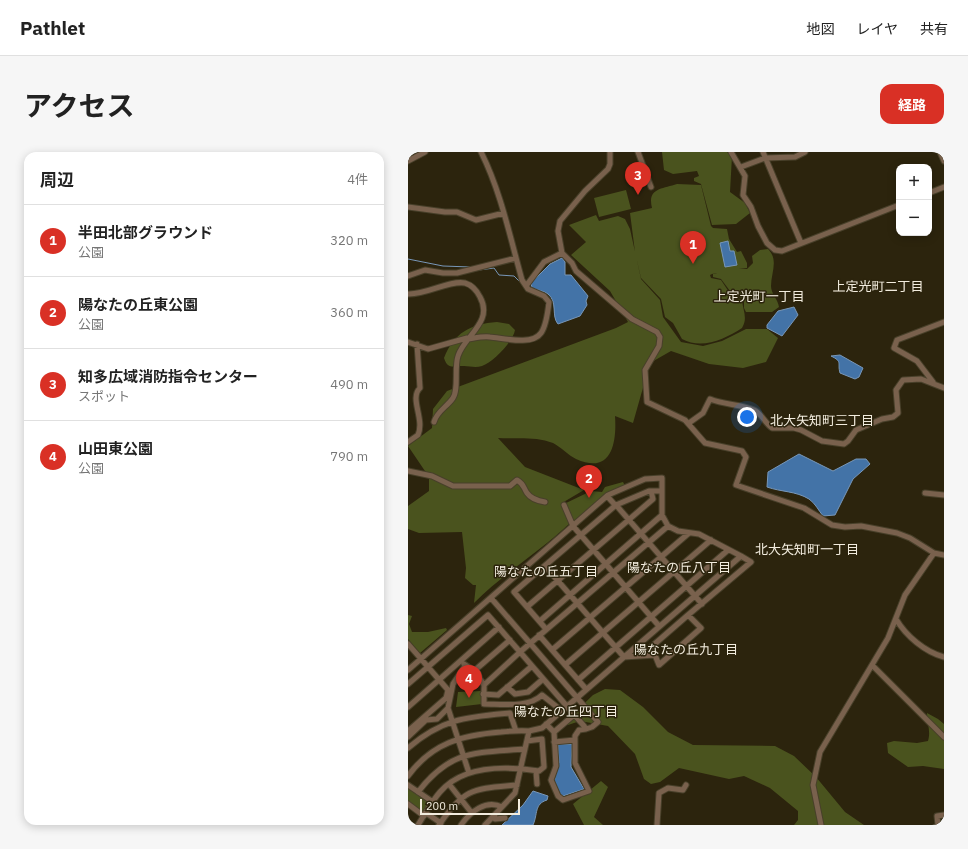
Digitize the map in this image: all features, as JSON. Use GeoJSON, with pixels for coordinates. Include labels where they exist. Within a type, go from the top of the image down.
{"type":"FeatureCollection","features":[{"type":"Feature","properties":{"kind":"street"},"geometry":{"type":"LineString","coordinates":[[408,161],[425,152]]}},
{"type":"Feature","properties":{"kind":"street"},"geometry":{"type":"LineString","coordinates":[[408,342],[428,349],[467,338],[491,337],[498,340],[524,340],[538,336],[543,330],[549,302],[544,296],[531,292],[522,280],[504,213],[487,164],[481,152]]}},
{"type":"Feature","properties":{"kind":"street"},"geometry":{"type":"LineString","coordinates":[[610,152],[610,164],[608,169],[585,191],[560,222],[558,231],[562,253],[572,262],[576,271],[632,319],[657,332],[660,337],[659,346],[645,370],[647,402],[689,423],[705,443],[739,450],[744,454],[746,457],[736,484],[804,508],[832,525],[845,527],[861,526],[897,533],[907,536],[934,553],[944,555]]}},
{"type":"Feature","properties":{"kind":"street"},"geometry":{"type":"LineString","coordinates":[[638,152],[651,187]]}},
{"type":"Feature","properties":{"kind":"street"},"geometry":{"type":"LineString","coordinates":[[731,152],[745,176],[743,196],[767,243],[774,250],[782,251],[896,206]]}},
{"type":"Feature","properties":{"kind":"street"},"geometry":{"type":"LineString","coordinates":[[763,152],[801,243]]}},
{"type":"Feature","properties":{"kind":"street"},"geometry":{"type":"LineString","coordinates":[[740,167],[765,158],[795,157],[805,152]]}},
{"type":"Feature","properties":{"kind":"street"},"geometry":{"type":"LineString","coordinates":[[940,152],[944,161]]}},
{"type":"Feature","properties":{"kind":"street"},"geometry":{"type":"LineString","coordinates":[[932,192],[944,186]]}},
{"type":"Feature","properties":{"kind":"street"},"geometry":{"type":"LineString","coordinates":[[408,207],[456,212],[476,220],[504,213]]}},
{"type":"Feature","properties":{"kind":"street"},"geometry":{"type":"LineString","coordinates":[[526,286],[544,262],[562,253]]}},
{"type":"Feature","properties":{"kind":"street"},"geometry":{"type":"LineString","coordinates":[[408,276],[425,270],[443,273],[457,273],[516,258]]}},
{"type":"Feature","properties":{"kind":"street"},"geometry":{"type":"LineString","coordinates":[[408,294],[425,293],[457,282],[472,287],[482,300],[484,313],[479,326],[468,339],[457,357],[454,396],[436,416],[434,422]]}},
{"type":"Feature","properties":{"kind":"street"},"geometry":{"type":"LineString","coordinates":[[934,383],[917,361],[894,348],[897,340],[944,322]]}},
{"type":"Feature","properties":{"kind":"street"},"geometry":{"type":"LineString","coordinates":[[408,442],[418,435],[420,422],[415,397],[416,391],[420,388],[417,344]]}},
{"type":"Feature","properties":{"kind":"street"},"geometry":{"type":"LineString","coordinates":[[689,423],[703,413],[710,399],[724,404],[737,405],[754,410],[772,428],[794,428],[812,435],[822,441],[844,444],[856,430],[882,419],[893,417],[898,413],[896,390],[903,380],[921,379],[944,388]]}},
{"type":"Feature","properties":{"kind":"street"},"geometry":{"type":"LineString","coordinates":[[408,471],[432,476],[453,486],[510,486],[517,480],[525,486],[527,493],[536,500],[545,502]]}},
{"type":"Feature","properties":{"kind":"street"},"geometry":{"type":"LineString","coordinates":[[408,670],[607,496],[645,479],[662,478],[662,515],[668,526],[678,531],[700,534],[751,562],[650,648]]}},
{"type":"Feature","properties":{"kind":"street"},"geometry":{"type":"LineString","coordinates":[[528,606],[653,499],[651,491]]}},
{"type":"Feature","properties":{"kind":"street"},"geometry":{"type":"LineString","coordinates":[[514,592],[616,506],[651,491],[662,491]]}},
{"type":"Feature","properties":{"kind":"street"},"geometry":{"type":"LineString","coordinates":[[925,493],[944,495]]}},
{"type":"Feature","properties":{"kind":"street"},"geometry":{"type":"LineString","coordinates":[[607,496],[673,573],[702,604]]}},
{"type":"Feature","properties":{"kind":"street"},"geometry":{"type":"LineString","coordinates":[[564,506],[573,526],[659,626]]}},
{"type":"Feature","properties":{"kind":"street"},"geometry":{"type":"LineString","coordinates":[[540,621],[662,515]]}},
{"type":"Feature","properties":{"kind":"street"},"geometry":{"type":"LineString","coordinates":[[484,685],[539,635],[668,526]]}},
{"type":"Feature","properties":{"kind":"street"},"geometry":{"type":"LineString","coordinates":[[552,650],[689,533]]}},
{"type":"Feature","properties":{"kind":"street"},"geometry":{"type":"LineString","coordinates":[[565,665],[711,540]]}},
{"type":"Feature","properties":{"kind":"street"},"geometry":{"type":"LineString","coordinates":[[578,680],[728,550]]}},
{"type":"Feature","properties":{"kind":"street"},"geometry":{"type":"LineString","coordinates":[[821,825],[813,785],[819,754],[888,638],[905,595],[934,553]]}},
{"type":"Feature","properties":{"kind":"street"},"geometry":{"type":"LineString","coordinates":[[408,776],[417,763],[447,742],[486,733],[528,731],[542,728],[576,697],[741,556]]}},
{"type":"Feature","properties":{"kind":"street"},"geometry":{"type":"LineString","coordinates":[[545,566],[624,657]]}},
{"type":"Feature","properties":{"kind":"street"},"geometry":{"type":"LineString","coordinates":[[507,584],[528,606],[546,630]]}},
{"type":"Feature","properties":{"kind":"street"},"geometry":{"type":"LineString","coordinates":[[491,598],[598,722],[592,727],[577,732],[575,740],[575,763],[589,791],[563,800],[558,796],[551,780],[556,766],[554,732],[546,724]]}},
{"type":"Feature","properties":{"kind":"street"},"geometry":{"type":"LineString","coordinates":[[480,607],[499,627],[586,729]]}},
{"type":"Feature","properties":{"kind":"street"},"geometry":{"type":"LineString","coordinates":[[643,640],[655,655],[659,665],[701,628],[688,615]]}},
{"type":"Feature","properties":{"kind":"street"},"geometry":{"type":"LineString","coordinates":[[408,684],[488,616]]}},
{"type":"Feature","properties":{"kind":"street"},"geometry":{"type":"LineString","coordinates":[[896,619],[906,633],[924,649],[944,657]]}},
{"type":"Feature","properties":{"kind":"street"},"geometry":{"type":"LineString","coordinates":[[408,707],[499,627]]}},
{"type":"Feature","properties":{"kind":"street"},"geometry":{"type":"LineString","coordinates":[[539,635],[586,689]]}},
{"type":"Feature","properties":{"kind":"street"},"geometry":{"type":"LineString","coordinates":[[474,671],[510,640]]}},
{"type":"Feature","properties":{"kind":"street"},"geometry":{"type":"LineString","coordinates":[[408,644],[448,690],[446,698],[408,731]]}},
{"type":"Feature","properties":{"kind":"street"},"geometry":{"type":"LineString","coordinates":[[408,655],[413,650]]}},
{"type":"Feature","properties":{"kind":"street"},"geometry":{"type":"LineString","coordinates":[[624,657],[655,655]]}},
{"type":"Feature","properties":{"kind":"street"},"geometry":{"type":"LineString","coordinates":[[460,660],[465,666],[478,673],[484,685],[484,704],[526,702],[538,699],[542,695],[562,711]]}},
{"type":"Feature","properties":{"kind":"street"},"geometry":{"type":"LineString","coordinates":[[872,665],[944,737]]}},
{"type":"Feature","properties":{"kind":"street"},"geometry":{"type":"LineString","coordinates":[[465,666],[453,684],[448,708],[459,738],[469,773]]}},
{"type":"Feature","properties":{"kind":"street"},"geometry":{"type":"LineString","coordinates":[[483,694],[498,695],[532,666]]}},
{"type":"Feature","properties":{"kind":"street"},"geometry":{"type":"LineString","coordinates":[[508,687],[515,694],[528,692],[543,679]]}},
{"type":"Feature","properties":{"kind":"street"},"geometry":{"type":"LineString","coordinates":[[408,737],[426,720],[437,719],[448,708]]}},
{"type":"Feature","properties":{"kind":"street"},"geometry":{"type":"LineString","coordinates":[[408,748],[420,737],[452,720],[470,717],[510,713],[516,731]]}},
{"type":"Feature","properties":{"kind":"street"},"geometry":{"type":"LineString","coordinates":[[554,732],[574,714]]}},
{"type":"Feature","properties":{"kind":"street"},"geometry":{"type":"LineString","coordinates":[[495,820],[502,807],[515,793],[528,731]]}},
{"type":"Feature","properties":{"kind":"street"},"geometry":{"type":"LineString","coordinates":[[418,825],[433,802],[449,784],[469,773],[490,770],[521,769],[539,771],[544,767],[542,739],[527,741]]}},
{"type":"Feature","properties":{"kind":"street"},"geometry":{"type":"LineString","coordinates":[[554,742],[575,740]]}},
{"type":"Feature","properties":{"kind":"street"},"geometry":{"type":"LineString","coordinates":[[418,792],[430,777],[440,768],[463,756],[473,753],[525,749]]}},
{"type":"Feature","properties":{"kind":"street"},"geometry":{"type":"LineString","coordinates":[[536,771],[537,784]]}},
{"type":"Feature","properties":{"kind":"street"},"geometry":{"type":"LineString","coordinates":[[449,784],[471,812]]}},
{"type":"Feature","properties":{"kind":"street"},"geometry":{"type":"LineString","coordinates":[[408,785],[433,802]]}},
{"type":"Feature","properties":{"kind":"street"},"geometry":{"type":"LineString","coordinates":[[409,806],[440,824],[460,798],[466,793],[477,789],[517,785]]}},
{"type":"Feature","properties":{"kind":"street"},"geometry":{"type":"LineString","coordinates":[[657,825],[659,793],[668,788],[683,790],[686,785]]}},
{"type":"Feature","properties":{"kind":"street"},"geometry":{"type":"LineString","coordinates":[[461,825],[471,812],[488,806],[502,807]]}},
{"type":"Feature","properties":{"kind":"street"},"geometry":{"type":"LineString","coordinates":[[938,825],[937,816],[944,815]]}},
{"type":"Feature","properties":{"kind":"street"},"geometry":{"type":"LineString","coordinates":[[485,825],[495,820],[505,818]]}},
{"type":"Feature","properties":{"kind":"green space"},"geometry":{"type":"Polygon","coordinates":[[[662,152],[727,152],[732,156],[730,192],[745,203],[750,213],[736,224],[712,225],[701,184],[694,181],[694,178],[699,176],[697,171],[673,174],[664,170],[662,152]]]}},
{"type":"Feature","properties":{"kind":"green space"},"geometry":{"type":"Polygon","coordinates":[[[677,184],[701,185],[711,226],[713,228],[727,229],[729,239],[737,252],[741,251],[747,263],[747,268],[739,269],[747,269],[753,263],[752,256],[760,250],[768,249],[774,262],[771,289],[779,307],[772,312],[746,312],[744,308],[744,299],[733,295],[721,279],[713,277],[713,274],[717,273],[712,274],[710,275],[711,278],[721,280],[731,295],[742,300],[745,318],[742,328],[713,342],[697,343],[682,339],[673,323],[665,317],[661,299],[641,278],[635,252],[630,213],[652,208],[652,197],[657,190],[677,184]]]}},
{"type":"Feature","properties":{"kind":"green space"},"geometry":{"type":"Polygon","coordinates":[[[626,190],[631,209],[599,217],[594,198],[626,190]]]}},
{"type":"Feature","properties":{"kind":"green space"},"geometry":{"type":"Polygon","coordinates":[[[596,215],[599,221],[618,216],[625,219],[630,229],[641,279],[660,300],[663,317],[681,342],[703,346],[722,341],[746,329],[767,329],[778,338],[766,362],[743,368],[709,364],[671,351],[650,363],[633,423],[615,416],[615,437],[613,446],[604,460],[597,463],[588,463],[576,459],[553,443],[540,439],[498,438],[525,467],[584,490],[562,503],[569,524],[497,582],[474,603],[476,585],[473,585],[465,578],[466,568],[462,532],[419,533],[408,529],[408,506],[429,491],[429,477],[408,446],[432,428],[433,409],[447,391],[616,328],[628,322],[610,291],[571,255],[586,242],[569,225],[596,215]]]}},
{"type":"Feature","properties":{"kind":"green space"},"geometry":{"type":"Polygon","coordinates":[[[497,322],[509,324],[515,330],[507,346],[497,356],[479,367],[449,366],[447,364],[444,358],[448,349],[458,336],[464,331],[479,325],[497,322]]]}},
{"type":"Feature","properties":{"kind":"green space"},"geometry":{"type":"Polygon","coordinates":[[[623,482],[625,486],[573,522],[564,504],[591,491],[602,492],[605,487],[623,482]]]}},
{"type":"Feature","properties":{"kind":"green space"},"geometry":{"type":"Polygon","coordinates":[[[408,615],[412,616],[409,624],[412,632],[428,632],[446,628],[447,630],[420,653],[408,639],[408,615]]]}},
{"type":"Feature","properties":{"kind":"green space"},"geometry":{"type":"Polygon","coordinates":[[[605,689],[620,690],[643,707],[668,732],[693,745],[775,746],[794,756],[816,777],[845,812],[864,825],[794,825],[798,820],[798,811],[770,788],[744,776],[729,779],[679,768],[660,782],[651,784],[644,779],[635,754],[608,726],[580,721],[568,725],[566,721],[593,695],[605,689]]]}},
{"type":"Feature","properties":{"kind":"green space"},"geometry":{"type":"Polygon","coordinates":[[[481,691],[482,704],[456,707],[458,692],[481,691]]]}},
{"type":"Feature","properties":{"kind":"green space"},"geometry":{"type":"Polygon","coordinates":[[[927,713],[944,724],[944,769],[923,766],[908,767],[888,753],[887,743],[894,741],[917,743],[928,741],[929,731],[927,713]]]}},
{"type":"Feature","properties":{"kind":"green space"},"geometry":{"type":"Polygon","coordinates":[[[601,781],[608,787],[594,817],[603,825],[584,825],[573,804],[601,781]]]}},
{"type":"Feature","properties":{"kind":"green space"},"geometry":{"type":"Polygon","coordinates":[[[408,787],[431,804],[425,814],[408,802],[408,787]]]}},
{"type":"Feature","properties":{"kind":"water"},"geometry":{"type":"Polygon","coordinates":[[[728,241],[730,251],[734,251],[737,265],[725,267],[720,243],[728,241]]]}},
{"type":"Feature","properties":{"kind":"water"},"geometry":{"type":"Polygon","coordinates":[[[562,258],[565,262],[565,275],[571,275],[588,296],[586,301],[587,305],[580,316],[558,324],[551,297],[546,293],[532,288],[531,283],[550,264],[562,258]]]}},
{"type":"Feature","properties":{"kind":"water"},"geometry":{"type":"Polygon","coordinates":[[[794,307],[798,315],[782,336],[767,328],[767,325],[778,311],[794,307]]]}},
{"type":"Feature","properties":{"kind":"water"},"geometry":{"type":"Polygon","coordinates":[[[840,355],[863,368],[859,377],[855,379],[840,373],[838,361],[831,356],[840,355]]]}},
{"type":"Feature","properties":{"kind":"water"},"geometry":{"type":"Polygon","coordinates":[[[799,454],[833,471],[856,459],[866,459],[870,464],[853,479],[835,515],[823,516],[813,503],[804,496],[767,487],[768,472],[799,454]]]}},
{"type":"Feature","properties":{"kind":"water"},"geometry":{"type":"Polygon","coordinates":[[[558,744],[572,744],[571,767],[584,789],[563,796],[560,794],[554,781],[555,778],[553,778],[557,763],[559,763],[558,744]]]}},
{"type":"Feature","properties":{"kind":"water"},"geometry":{"type":"Polygon","coordinates":[[[533,791],[548,796],[547,800],[538,807],[533,825],[502,825],[523,805],[533,791]]]}},
{"type":"Feature","properties":{"kind":"waterway"},"geometry":{"type":"LineString","coordinates":[[408,259],[443,266],[470,267]]}},
{"type":"Feature","properties":{"kind":"waterway"},"geometry":{"type":"LineString","coordinates":[[479,270],[494,268],[499,275],[514,276],[522,284]]}},
{"type":"Feature","properties":{"kind":"place","name":"知多広域消防指令センター"},"geometry":{"type":"Point","coordinates":[638,195]}},
{"type":"Feature","properties":{"kind":"place","name":"半田北部グラウンド"},"geometry":{"type":"Point","coordinates":[693,264]}},
{"type":"Feature","properties":{"kind":"place","name":"陽なたの丘東公園"},"geometry":{"type":"Point","coordinates":[589,498]}},
{"type":"Feature","properties":{"kind":"place","name":"山田東公園"},"geometry":{"type":"Point","coordinates":[469,698]}},
{"type":"Feature","properties":{"kind":"district","name":"上定光町二丁目"},"geometry":{"type":"Point","coordinates":[878,286]}},
{"type":"Feature","properties":{"kind":"district","name":"上定光町一丁目"},"geometry":{"type":"Point","coordinates":[759,296]}},
{"type":"Feature","properties":{"kind":"district","name":"北大矢知町三丁目"},"geometry":{"type":"Point","coordinates":[822,420]}},
{"type":"Feature","properties":{"kind":"district","name":"北大矢知町一丁目"},"geometry":{"type":"Point","coordinates":[807,549]}},
{"type":"Feature","properties":{"kind":"district","name":"陽なたの丘八丁目"},"geometry":{"type":"Point","coordinates":[679,567]}},
{"type":"Feature","properties":{"kind":"district","name":"陽なたの丘五丁目"},"geometry":{"type":"Point","coordinates":[546,571]}},
{"type":"Feature","properties":{"kind":"district","name":"陽なたの丘九丁目"},"geometry":{"type":"Point","coordinates":[686,649]}},
{"type":"Feature","properties":{"kind":"district","name":"陽なたの丘四丁目"},"geometry":{"type":"Point","coordinates":[566,711]}}]}
